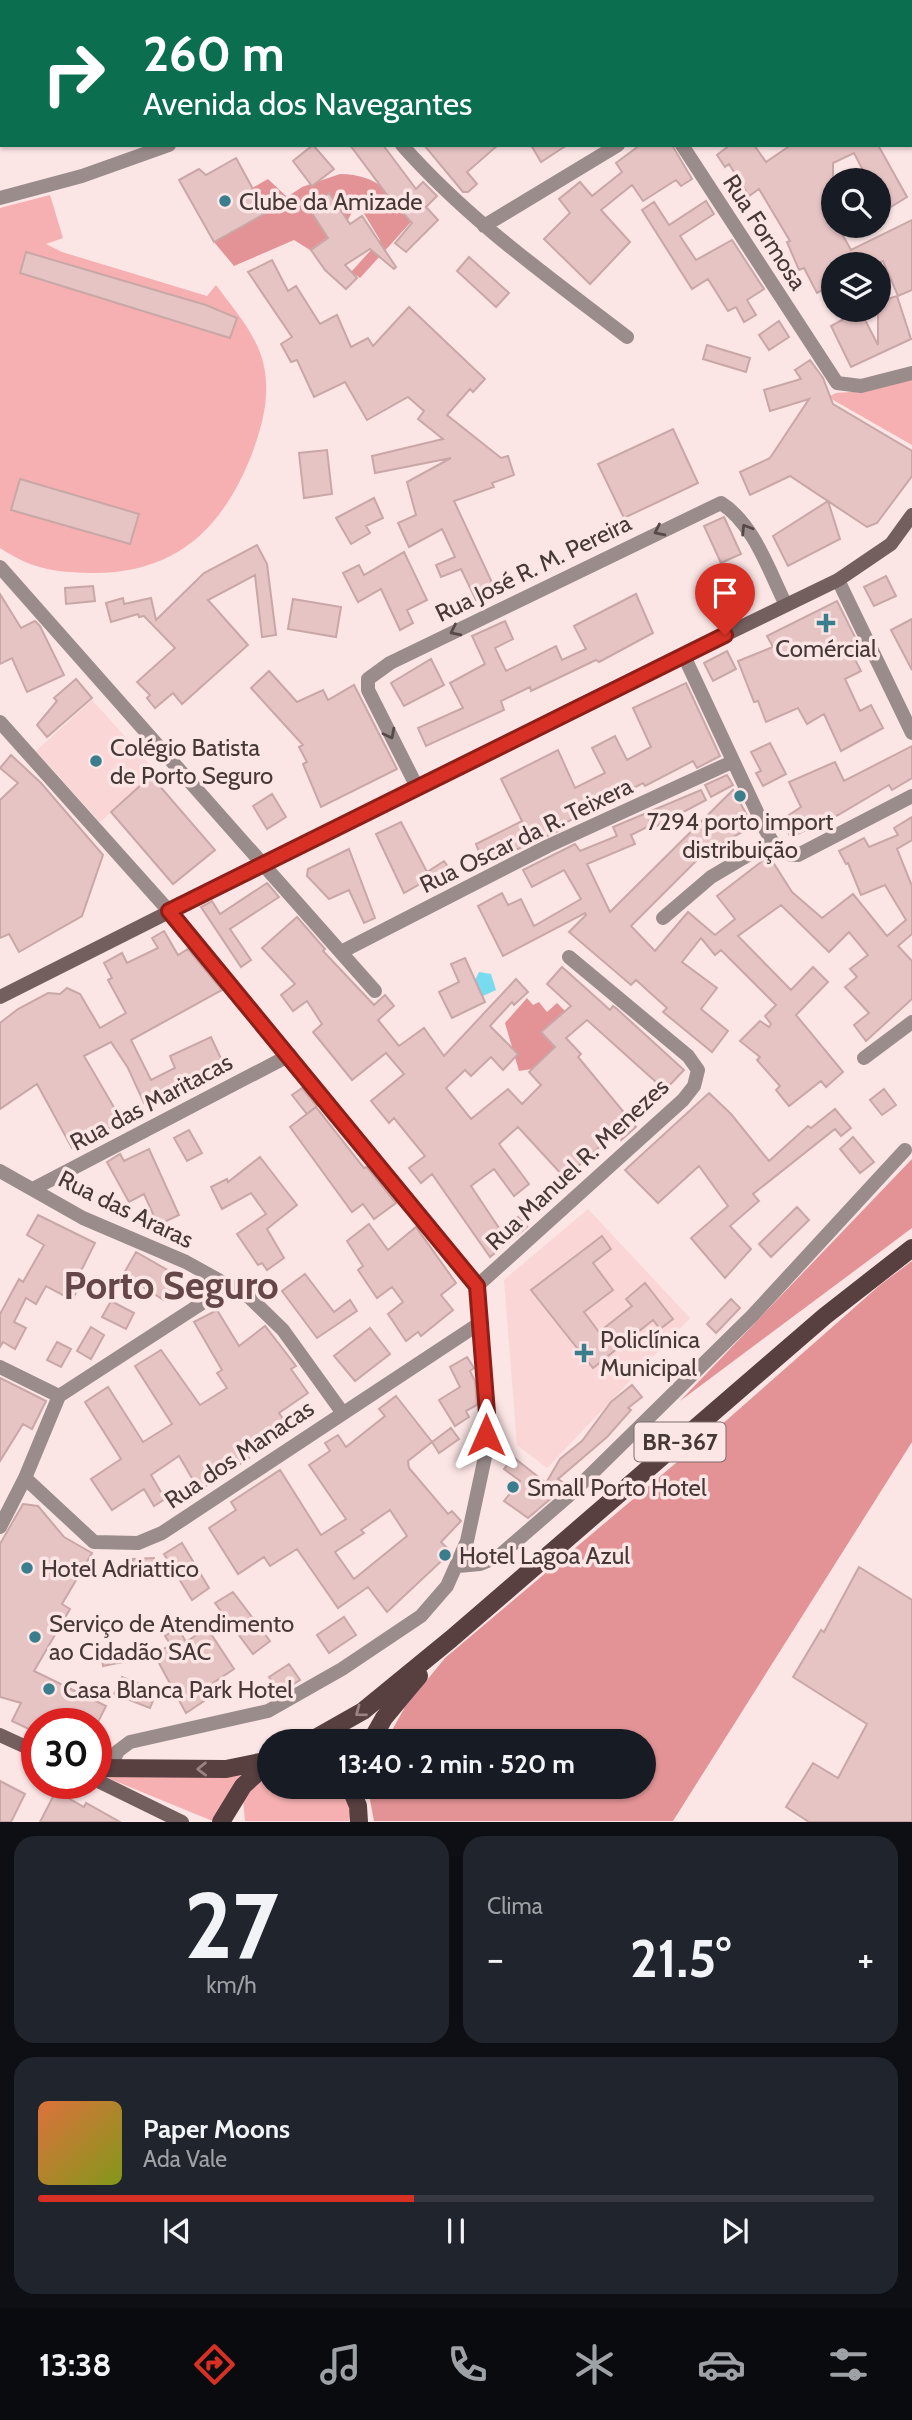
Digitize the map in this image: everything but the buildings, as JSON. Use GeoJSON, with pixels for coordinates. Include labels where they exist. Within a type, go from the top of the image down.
{"type":"FeatureCollection","features":[{"type":"Feature","properties":{"kind":"main road"},"geometry":{"type":"LineString","coordinates":[[0,998],[417,787],[838,580],[891,544],[912,515]]}},
{"type":"Feature","properties":{"kind":"main road","name":"BR-367"},"geometry":{"type":"LineString","coordinates":[[332,1729],[356,1716],[451,1639],[825,1316],[912,1248]]}},
{"type":"Feature","properties":{"kind":"main road","name":"BR-367"},"geometry":{"type":"LineString","coordinates":[[378,1729],[384,1718],[451,1639]]}},
{"type":"Feature","properties":{"kind":"main road"},"geometry":{"type":"LineString","coordinates":[[0,1735],[21,1745]]}},
{"type":"Feature","properties":{"kind":"main road"},"geometry":{"type":"LineString","coordinates":[[112,1767],[226,1769],[257,1763]]}},
{"type":"Feature","properties":{"kind":"main road"},"geometry":{"type":"LineString","coordinates":[[221,1822],[238,1795],[257,1774]]}},
{"type":"Feature","properties":{"kind":"main road"},"geometry":{"type":"LineString","coordinates":[[112,1788],[182,1822]]}},
{"type":"Feature","properties":{"kind":"main road"},"geometry":{"type":"LineString","coordinates":[[238,1795],[239,1822]]}},
{"type":"Feature","properties":{"kind":"street"},"geometry":{"type":"LineString","coordinates":[[0,198],[82,176],[163,147]]}},
{"type":"Feature","properties":{"kind":"street"},"geometry":{"type":"LineString","coordinates":[[404,147],[437,185],[484,226],[627,337]]}},
{"type":"Feature","properties":{"kind":"street"},"geometry":{"type":"LineString","coordinates":[[484,226],[615,147]]}},
{"type":"Feature","properties":{"kind":"street","name":"Rua Formosa"},"geometry":{"type":"LineString","coordinates":[[683,147],[837,383],[861,386],[912,373]]}},
{"type":"Feature","properties":{"kind":"street","name":"Rua José R. M. Pereira"},"geometry":{"type":"LineString","coordinates":[[417,787],[368,690],[368,679],[390,663],[721,503],[733,510],[746,526],[786,605]]}},
{"type":"Feature","properties":{"kind":"street"},"geometry":{"type":"LineString","coordinates":[[0,567],[375,991]]}},
{"type":"Feature","properties":{"kind":"street"},"geometry":{"type":"LineString","coordinates":[[838,580],[912,733]]}},
{"type":"Feature","properties":{"kind":"street"},"geometry":{"type":"LineString","coordinates":[[684,656],[732,762],[772,841],[786,855],[798,855],[912,796]]}},
{"type":"Feature","properties":{"kind":"street"},"geometry":{"type":"LineString","coordinates":[[0,722],[169,911],[290,1055],[477,1286],[487,1413],[485,1457],[479,1497],[458,1566],[447,1586],[421,1616],[268,1712],[130,1742],[112,1757]]}},
{"type":"Feature","properties":{"kind":"street","name":"Rua Oscar da R. Teixera"},"geometry":{"type":"LineString","coordinates":[[341,952],[548,846],[732,762]]}},
{"type":"Feature","properties":{"kind":"street"},"geometry":{"type":"LineString","coordinates":[[663,918],[711,877],[772,841]]}},
{"type":"Feature","properties":{"kind":"street","name":"Rua Manuel R. Menezes"},"geometry":{"type":"LineString","coordinates":[[477,1286],[683,1100],[694,1086],[698,1070],[688,1056],[569,957]]}},
{"type":"Feature","properties":{"kind":"street"},"geometry":{"type":"LineString","coordinates":[[864,1059],[912,1022]]}},
{"type":"Feature","properties":{"kind":"street","name":"Rua das Maritacas"},"geometry":{"type":"LineString","coordinates":[[33,1189],[290,1055]]}},
{"type":"Feature","properties":{"kind":"street"},"geometry":{"type":"LineString","coordinates":[[458,1566],[480,1564],[499,1556],[573,1492],[752,1316],[905,1150]]}},
{"type":"Feature","properties":{"kind":"street","name":"Rua das Araras"},"geometry":{"type":"LineString","coordinates":[[0,1171],[83,1218],[230,1285],[267,1311],[342,1412]]}},
{"type":"Feature","properties":{"kind":"street"},"geometry":{"type":"LineString","coordinates":[[0,1527],[25,1478],[59,1396],[230,1285]]}},
{"type":"Feature","properties":{"kind":"street","name":"Rua dos Manacas"},"geometry":{"type":"LineString","coordinates":[[25,1478],[94,1542],[138,1543],[162,1533],[480,1323]]}},
{"type":"Feature","properties":{"kind":"street"},"geometry":{"type":"LineString","coordinates":[[0,1367],[59,1396]]}},
{"type":"Feature","properties":{"kind":"shaded area"},"geometry":{"type":"Polygon","coordinates":[[[340,174],[365,178],[382,187],[411,222],[360,278],[351,272],[380,240],[357,202],[346,224],[310,250],[294,240],[234,266],[214,242],[266,213],[252,188],[268,179],[287,197],[302,187],[340,174]]]}},
{"type":"Feature","properties":{"kind":"shaded area"},"geometry":{"type":"Polygon","coordinates":[[[50,195],[63,238],[46,244],[62,252],[207,296],[216,285],[250,331],[263,362],[266,385],[263,419],[253,451],[227,503],[193,541],[172,555],[148,565],[121,571],[65,572],[33,565],[0,548],[0,208],[50,195]]]}},
{"type":"Feature","properties":{"kind":"shaded area"},"geometry":{"type":"Polygon","coordinates":[[[912,378],[912,445],[828,397],[836,393],[865,391],[912,378]]]}},
{"type":"Feature","properties":{"kind":"shaded area","name":"Colégio Batista de Porto Seguro"},"geometry":{"type":"Polygon","coordinates":[[[92,700],[156,771],[100,822],[36,751],[92,700]]]}},
{"type":"Feature","properties":{"kind":"shaded area"},"geometry":{"type":"Polygon","coordinates":[[[527,998],[533,1005],[539,1002],[547,1012],[557,1003],[565,1011],[541,1032],[555,1048],[532,1069],[519,1071],[505,1023],[527,998]]]}},
{"type":"Feature","properties":{"kind":"shaded area"},"geometry":{"type":"Polygon","coordinates":[[[912,1159],[912,1228],[680,1401],[912,1159]]]}},
{"type":"Feature","properties":{"kind":"shaded area","name":"Policlínica Municipal"},"geometry":{"type":"Polygon","coordinates":[[[588,1209],[690,1318],[547,1468],[517,1445],[504,1280],[588,1209]]]}},
{"type":"Feature","properties":{"kind":"shaded area"},"geometry":{"type":"Polygon","coordinates":[[[912,1261],[912,1442],[673,1821],[374,1821],[370,1799],[656,1799],[656,1729],[393,1729],[405,1707],[445,1658],[728,1419],[880,1285],[912,1261]]]}},
{"type":"Feature","properties":{"kind":"shaded area"},"geometry":{"type":"Polygon","coordinates":[[[252,1770],[215,1822],[112,1780],[112,1774],[252,1770]]]}},
{"type":"Feature","properties":{"kind":"shaded area"},"geometry":{"type":"Polygon","coordinates":[[[257,1780],[257,1799],[347,1799],[351,1810],[349,1821],[245,1821],[243,1799],[257,1780]]]}},
{"type":"Feature","properties":{"kind":"water"},"geometry":{"type":"Polygon","coordinates":[[[479,972],[491,974],[496,990],[483,996],[475,980],[479,972]]]}},
{"type":"Feature","properties":{"kind":"place","name":"Clube da Amizade"},"geometry":{"type":"Point","coordinates":[225,201]}},
{"type":"Feature","properties":{"kind":"place","name":"Comércial"},"geometry":{"type":"Point","coordinates":[826,623]}},
{"type":"Feature","properties":{"kind":"place","name":"Colégio Batista de Porto Seguro"},"geometry":{"type":"Point","coordinates":[96,761]}},
{"type":"Feature","properties":{"kind":"place","name":"7294 porto import distribuição"},"geometry":{"type":"Point","coordinates":[740,796]}},
{"type":"Feature","properties":{"kind":"place","name":"Policlínica Municipal"},"geometry":{"type":"Point","coordinates":[584,1353]}},
{"type":"Feature","properties":{"kind":"place","name":"Small Porto Hotel"},"geometry":{"type":"Point","coordinates":[513,1487]}},
{"type":"Feature","properties":{"kind":"place","name":"Hotel Lagoa Azul"},"geometry":{"type":"Point","coordinates":[445,1555]}},
{"type":"Feature","properties":{"kind":"place","name":"Hotel Adriattico"},"geometry":{"type":"Point","coordinates":[27,1568]}},
{"type":"Feature","properties":{"kind":"place","name":"Serviço de Atendimento ao Cidadão SAC"},"geometry":{"type":"Point","coordinates":[35,1637]}},
{"type":"Feature","properties":{"kind":"place","name":"Casa Blanca Park Hotel"},"geometry":{"type":"Point","coordinates":[49,1689]}},
{"type":"Feature","properties":{"kind":"district","name":"Porto Seguro"},"geometry":{"type":"Point","coordinates":[171,1285]}},
{"type":"Feature","properties":{"kind":"route"},"geometry":{"type":"LineString","coordinates":[[486,1435],[487,1413],[477,1286],[290,1055],[169,911],[725,635]]}}]}
